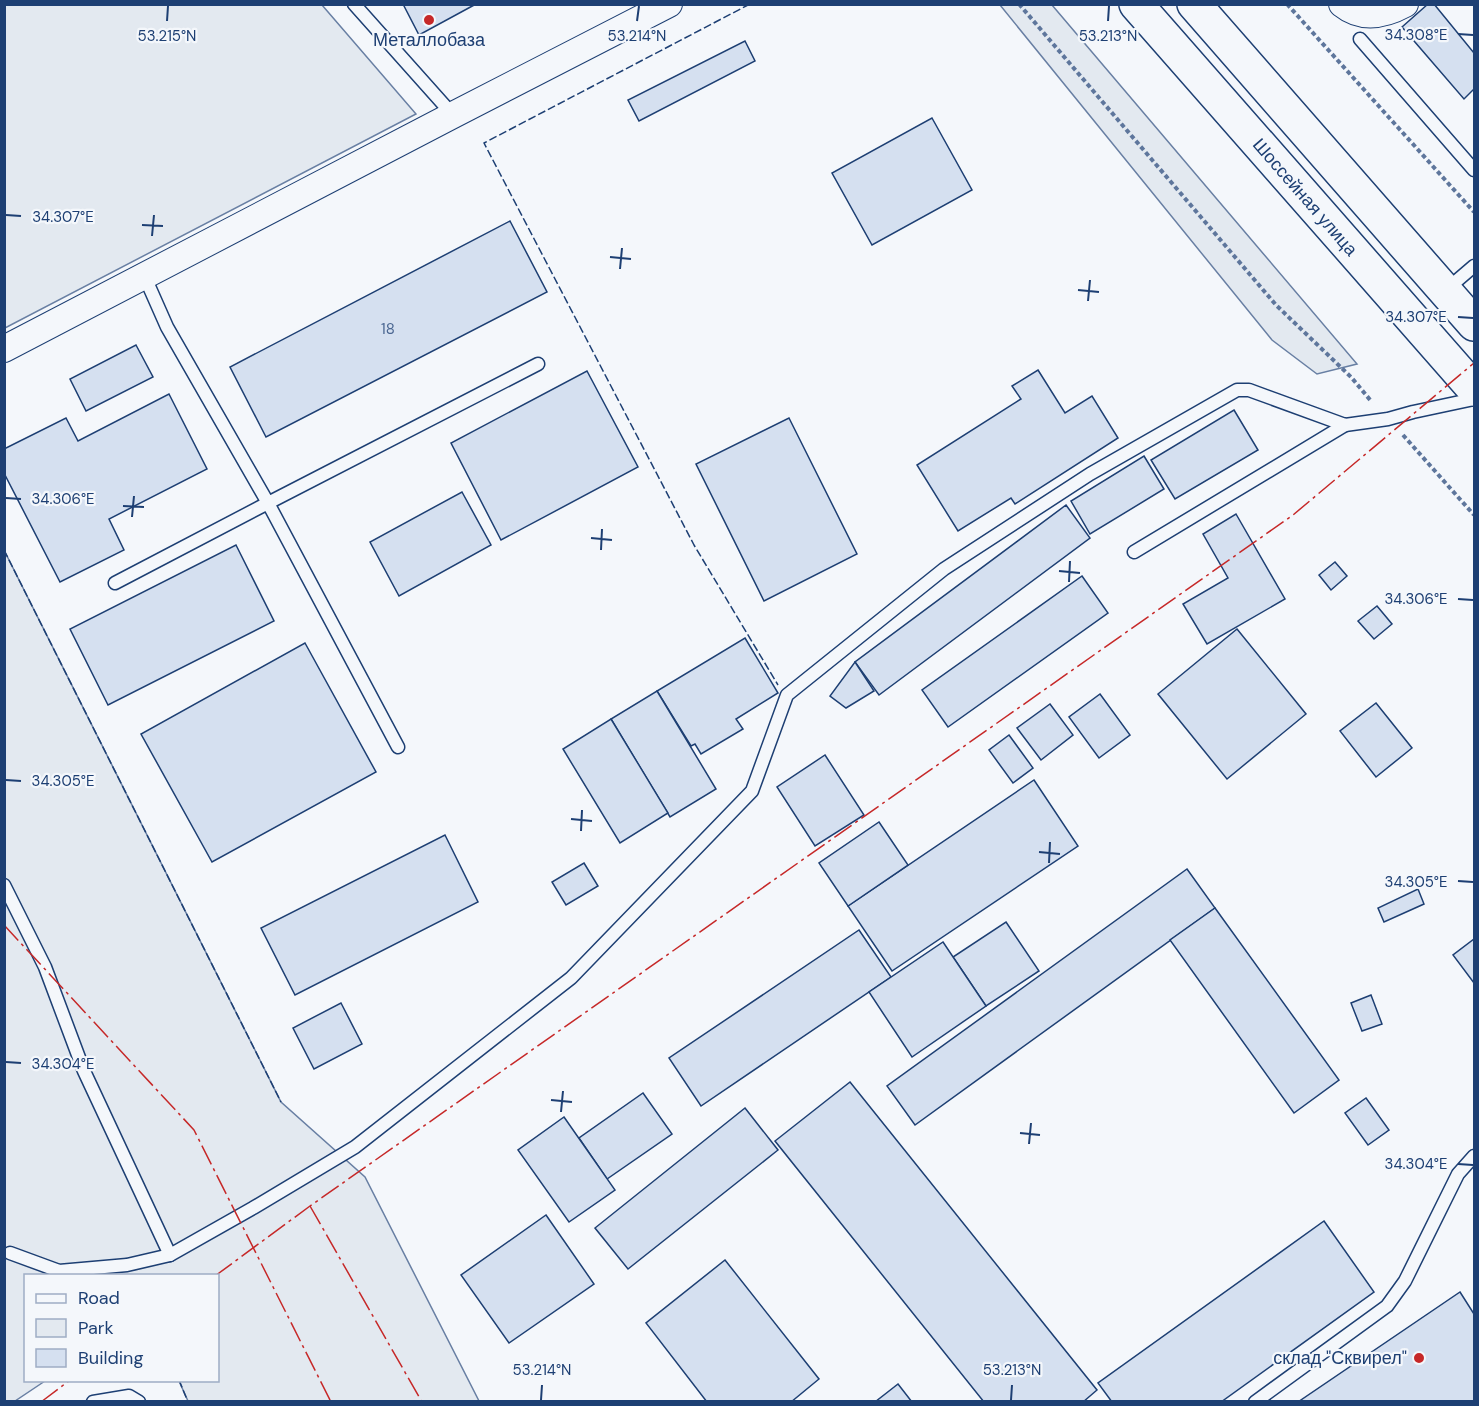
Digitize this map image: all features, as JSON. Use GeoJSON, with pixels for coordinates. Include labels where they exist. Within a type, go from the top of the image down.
{"type":"FeatureCollection","features":[{"type":"Feature","properties":{"kind":"main road","name":"Шоссейная улица"},"geometry":{"type":"LineString","coordinates":[[1136,4],[1474,388]]}},
{"type":"Feature","properties":{"kind":"main road"},"geometry":{"type":"LineString","coordinates":[[1194,4],[1474,324]]}},
{"type":"Feature","properties":{"kind":"street"},"geometry":{"type":"LineString","coordinates":[[4,349],[669,4]]}},
{"type":"Feature","properties":{"kind":"street"},"geometry":{"type":"LineString","coordinates":[[1342,4],[1351,11],[1369,15],[1391,12],[1405,4]]}},
{"type":"Feature","properties":{"kind":"lane"},"geometry":{"type":"LineString","coordinates":[[354,4],[453,116]]}},
{"type":"Feature","properties":{"kind":"lane"},"geometry":{"type":"LineString","coordinates":[[1360,39],[1474,170]]}},
{"type":"Feature","properties":{"kind":"lane"},"geometry":{"type":"LineString","coordinates":[[1445,291],[1474,266]]}},
{"type":"Feature","properties":{"kind":"lane"},"geometry":{"type":"LineString","coordinates":[[144,275],[167,327],[268,503],[398,747]]}},
{"type":"Feature","properties":{"kind":"lane"},"geometry":{"type":"LineString","coordinates":[[115,583],[538,364]]}},
{"type":"Feature","properties":{"kind":"lane"},"geometry":{"type":"LineString","coordinates":[[10,1253],[59,1272],[127,1266],[170,1255],[355,1147],[571,978],[752,791],[787,695],[944,569],[1090,474],[1237,390],[1250,390],[1345,426]]}},
{"type":"Feature","properties":{"kind":"lane"},"geometry":{"type":"LineString","coordinates":[[1134,552],[1345,426],[1388,419],[1474,399]]}},
{"type":"Feature","properties":{"kind":"lane"},"geometry":{"type":"LineString","coordinates":[[4,885],[45,967],[84,1071],[170,1255]]}},
{"type":"Feature","properties":{"kind":"lane"},"geometry":{"type":"LineString","coordinates":[[1255,1401],[1387,1306],[1405,1281],[1458,1174],[1474,1156]]}},
{"type":"Feature","properties":{"kind":"lane"},"geometry":{"type":"LineString","coordinates":[[93,1401],[129,1396],[139,1401]]}},
{"type":"Feature","properties":{"kind":"path"},"geometry":{"type":"LineString","coordinates":[[1019,4],[1276,305],[1351,377],[1474,515]]}},
{"type":"Feature","properties":{"kind":"path"},"geometry":{"type":"LineString","coordinates":[[1287,4],[1474,212]]}},
{"type":"Feature","properties":{"kind":"green space"},"geometry":{"type":"Polygon","coordinates":[[[5,4],[322,5],[416,114],[5,328],[5,4]]]}},
{"type":"Feature","properties":{"kind":"green space"},"geometry":{"type":"Polygon","coordinates":[[[1000,5],[1052,5],[1357,364],[1317,374],[1272,340],[1000,5]]]}},
{"type":"Feature","properties":{"kind":"green space"},"geometry":{"type":"Polygon","coordinates":[[[4,550],[281,1102],[365,1177],[479,1401],[188,1401],[179,1382],[219,1382],[219,1274],[24,1274],[24,1382],[44,1382],[15,1401],[5,1401],[4,550]]]}},
{"type":"Feature","properties":{"kind":"building","name":"Металлобаза"},"geometry":{"type":"Polygon","coordinates":[[[403,4],[476,4],[419,35],[403,4]]]}},
{"type":"Feature","properties":{"kind":"building"},"geometry":{"type":"Polygon","coordinates":[[[1428,4],[1434,4],[1474,53],[1474,89],[1464,99],[1402,27],[1428,4]]]}},
{"type":"Feature","properties":{"kind":"building"},"geometry":{"type":"Polygon","coordinates":[[[745,41],[755,61],[639,121],[628,100],[745,41]]]}},
{"type":"Feature","properties":{"kind":"building"},"geometry":{"type":"Polygon","coordinates":[[[932,118],[972,190],[872,245],[832,173],[932,118]]]}},
{"type":"Feature","properties":{"kind":"building"},"geometry":{"type":"Polygon","coordinates":[[[510,221],[547,292],[266,437],[230,367],[510,221]]]}},
{"type":"Feature","properties":{"kind":"building"},"geometry":{"type":"Polygon","coordinates":[[[136,345],[153,377],[86,411],[70,379],[136,345]]]}},
{"type":"Feature","properties":{"kind":"building"},"geometry":{"type":"Polygon","coordinates":[[[1038,370],[1065,413],[1092,396],[1118,438],[1015,504],[1011,498],[958,531],[917,465],[1021,399],[1012,386],[1038,370]]]}},
{"type":"Feature","properties":{"kind":"building"},"geometry":{"type":"Polygon","coordinates":[[[587,371],[638,467],[501,540],[451,443],[587,371]]]}},
{"type":"Feature","properties":{"kind":"building"},"geometry":{"type":"Polygon","coordinates":[[[169,394],[207,469],[109,519],[124,550],[60,582],[4,473],[4,449],[66,418],[78,441],[169,394]]]}},
{"type":"Feature","properties":{"kind":"building"},"geometry":{"type":"Polygon","coordinates":[[[1234,410],[1258,450],[1175,499],[1151,460],[1234,410]]]}},
{"type":"Feature","properties":{"kind":"building"},"geometry":{"type":"Polygon","coordinates":[[[789,418],[857,554],[764,601],[696,464],[789,418]]]}},
{"type":"Feature","properties":{"kind":"building"},"geometry":{"type":"Polygon","coordinates":[[[1144,456],[1164,489],[1090,534],[1071,501],[1144,456]]]}},
{"type":"Feature","properties":{"kind":"building"},"geometry":{"type":"Polygon","coordinates":[[[462,492],[491,545],[399,596],[370,542],[462,492]]]}},
{"type":"Feature","properties":{"kind":"building"},"geometry":{"type":"Polygon","coordinates":[[[1066,505],[1090,538],[879,695],[855,662],[1066,505]]]}},
{"type":"Feature","properties":{"kind":"building"},"geometry":{"type":"Polygon","coordinates":[[[1236,514],[1285,599],[1207,644],[1183,604],[1228,578],[1203,534],[1236,514]]]}},
{"type":"Feature","properties":{"kind":"building"},"geometry":{"type":"Polygon","coordinates":[[[236,545],[274,621],[108,705],[70,629],[236,545]]]}},
{"type":"Feature","properties":{"kind":"building"},"geometry":{"type":"Polygon","coordinates":[[[1335,562],[1347,576],[1331,590],[1319,575],[1335,562]]]}},
{"type":"Feature","properties":{"kind":"building"},"geometry":{"type":"Polygon","coordinates":[[[1082,576],[1108,613],[948,727],[922,690],[1082,576]]]}},
{"type":"Feature","properties":{"kind":"building"},"geometry":{"type":"Polygon","coordinates":[[[1377,606],[1392,624],[1374,639],[1358,621],[1377,606]]]}},
{"type":"Feature","properties":{"kind":"building"},"geometry":{"type":"Polygon","coordinates":[[[1237,629],[1306,714],[1227,779],[1158,694],[1237,629]]]}},
{"type":"Feature","properties":{"kind":"building"},"geometry":{"type":"Polygon","coordinates":[[[745,638],[778,693],[736,719],[743,729],[701,754],[695,744],[691,746],[657,691],[745,638]]]}},
{"type":"Feature","properties":{"kind":"building"},"geometry":{"type":"Polygon","coordinates":[[[305,643],[376,772],[212,862],[141,734],[305,643]]]}},
{"type":"Feature","properties":{"kind":"building"},"geometry":{"type":"Polygon","coordinates":[[[855,662],[874,691],[846,708],[830,696],[855,662]]]}},
{"type":"Feature","properties":{"kind":"building"},"geometry":{"type":"Polygon","coordinates":[[[657,691],[716,789],[670,817],[611,719],[657,691]]]}},
{"type":"Feature","properties":{"kind":"building"},"geometry":{"type":"Polygon","coordinates":[[[1100,694],[1130,735],[1099,758],[1069,717],[1100,694]]]}},
{"type":"Feature","properties":{"kind":"building"},"geometry":{"type":"Polygon","coordinates":[[[1376,703],[1412,748],[1376,777],[1340,731],[1376,703]]]}},
{"type":"Feature","properties":{"kind":"building"},"geometry":{"type":"Polygon","coordinates":[[[1050,704],[1073,735],[1041,760],[1017,728],[1050,704]]]}},
{"type":"Feature","properties":{"kind":"building"},"geometry":{"type":"Polygon","coordinates":[[[611,719],[668,813],[620,843],[563,749],[611,719]]]}},
{"type":"Feature","properties":{"kind":"building"},"geometry":{"type":"Polygon","coordinates":[[[1009,735],[1033,768],[1013,783],[989,750],[1009,735]]]}},
{"type":"Feature","properties":{"kind":"building"},"geometry":{"type":"Polygon","coordinates":[[[825,755],[864,815],[815,846],[777,787],[825,755]]]}},
{"type":"Feature","properties":{"kind":"building"},"geometry":{"type":"Polygon","coordinates":[[[1034,780],[1078,846],[892,971],[848,906],[1034,780]]]}},
{"type":"Feature","properties":{"kind":"building"},"geometry":{"type":"Polygon","coordinates":[[[879,822],[908,865],[848,906],[819,863],[879,822]]]}},
{"type":"Feature","properties":{"kind":"building"},"geometry":{"type":"Polygon","coordinates":[[[445,835],[478,902],[295,995],[261,928],[445,835]]]}},
{"type":"Feature","properties":{"kind":"building"},"geometry":{"type":"Polygon","coordinates":[[[584,863],[598,886],[566,905],[552,882],[584,863]]]}},
{"type":"Feature","properties":{"kind":"building"},"geometry":{"type":"Polygon","coordinates":[[[1187,869],[1215,908],[915,1125],[887,1086],[1187,869]]]}},
{"type":"Feature","properties":{"kind":"building"},"geometry":{"type":"Polygon","coordinates":[[[1418,889],[1424,904],[1384,922],[1378,908],[1418,889]]]}},
{"type":"Feature","properties":{"kind":"building"},"geometry":{"type":"Polygon","coordinates":[[[1215,908],[1339,1080],[1294,1113],[1170,940],[1215,908]]]}},
{"type":"Feature","properties":{"kind":"building"},"geometry":{"type":"Polygon","coordinates":[[[1006,922],[1039,971],[986,1006],[953,957],[1006,922]]]}},
{"type":"Feature","properties":{"kind":"building"},"geometry":{"type":"Polygon","coordinates":[[[859,930],[891,977],[701,1106],[669,1058],[859,930]]]}},
{"type":"Feature","properties":{"kind":"building"},"geometry":{"type":"Polygon","coordinates":[[[1474,939],[1474,983],[1453,955],[1474,939]]]}},
{"type":"Feature","properties":{"kind":"building"},"geometry":{"type":"Polygon","coordinates":[[[943,942],[986,1006],[912,1057],[869,992],[943,942]]]}},
{"type":"Feature","properties":{"kind":"building"},"geometry":{"type":"Polygon","coordinates":[[[1371,995],[1382,1024],[1362,1031],[1351,1003],[1371,995]]]}},
{"type":"Feature","properties":{"kind":"building"},"geometry":{"type":"Polygon","coordinates":[[[341,1003],[362,1044],[314,1069],[293,1028],[341,1003]]]}},
{"type":"Feature","properties":{"kind":"building"},"geometry":{"type":"Polygon","coordinates":[[[850,1082],[1097,1390],[1083,1402],[984,1402],[775,1141],[850,1082]]]}},
{"type":"Feature","properties":{"kind":"building"},"geometry":{"type":"Polygon","coordinates":[[[643,1093],[672,1134],[607,1179],[579,1138],[643,1093]]]}},
{"type":"Feature","properties":{"kind":"building"},"geometry":{"type":"Polygon","coordinates":[[[1366,1098],[1389,1130],[1368,1145],[1345,1113],[1366,1098]]]}},
{"type":"Feature","properties":{"kind":"building"},"geometry":{"type":"Polygon","coordinates":[[[745,1108],[778,1150],[628,1269],[595,1228],[745,1108]]]}},
{"type":"Feature","properties":{"kind":"building"},"geometry":{"type":"Polygon","coordinates":[[[564,1117],[615,1190],[569,1222],[518,1150],[564,1117]]]}},
{"type":"Feature","properties":{"kind":"building"},"geometry":{"type":"Polygon","coordinates":[[[546,1215],[594,1284],[509,1343],[461,1275],[546,1215]]]}},
{"type":"Feature","properties":{"kind":"building"},"geometry":{"type":"Polygon","coordinates":[[[1324,1221],[1374,1292],[1221,1402],[1112,1402],[1098,1383],[1324,1221]]]}},
{"type":"Feature","properties":{"kind":"building"},"geometry":{"type":"Polygon","coordinates":[[[725,1260],[819,1379],[791,1402],[707,1402],[646,1323],[725,1260]]]}},
{"type":"Feature","properties":{"kind":"building","name":"склад \"Сквирел\""},"geometry":{"type":"Polygon","coordinates":[[[1460,1292],[1474,1314],[1474,1402],[1298,1402],[1460,1292]]]}},
{"type":"Feature","properties":{"kind":"building"},"geometry":{"type":"Polygon","coordinates":[[[898,1384],[912,1402],[875,1402],[898,1384]]]}},
{"type":"Feature","properties":{"kind":"fence"},"geometry":{"type":"LineString","coordinates":[[750,4],[484,143],[694,545],[778,685]]}},
{"type":"Feature","properties":{"kind":"fence"},"geometry":{"type":"LineString","coordinates":[[4,550],[281,1102]]}},
{"type":"Feature","properties":{"kind":"fence"},"geometry":{"type":"LineString","coordinates":[[180,1382],[188,1402]]}},
{"type":"Feature","properties":{"kind":"power"},"geometry":{"type":"LineString","coordinates":[[218,1274],[310,1206],[1293,515],[1474,363]]}},
{"type":"Feature","properties":{"kind":"power"},"geometry":{"type":"LineString","coordinates":[[4,925],[194,1130],[331,1402]]}},
{"type":"Feature","properties":{"kind":"power"},"geometry":{"type":"LineString","coordinates":[[310,1206],[422,1402]]}},
{"type":"Feature","properties":{"kind":"power"},"geometry":{"type":"LineString","coordinates":[[41,1402],[67,1382]]}},
{"type":"Feature","properties":{"kind":"place","name":"Металлобаза"},"geometry":{"type":"Point","coordinates":[429,20]}},
{"type":"Feature","properties":{"kind":"place","name":"склад \"Сквирел\""},"geometry":{"type":"Point","coordinates":[1419,1358]}}]}
